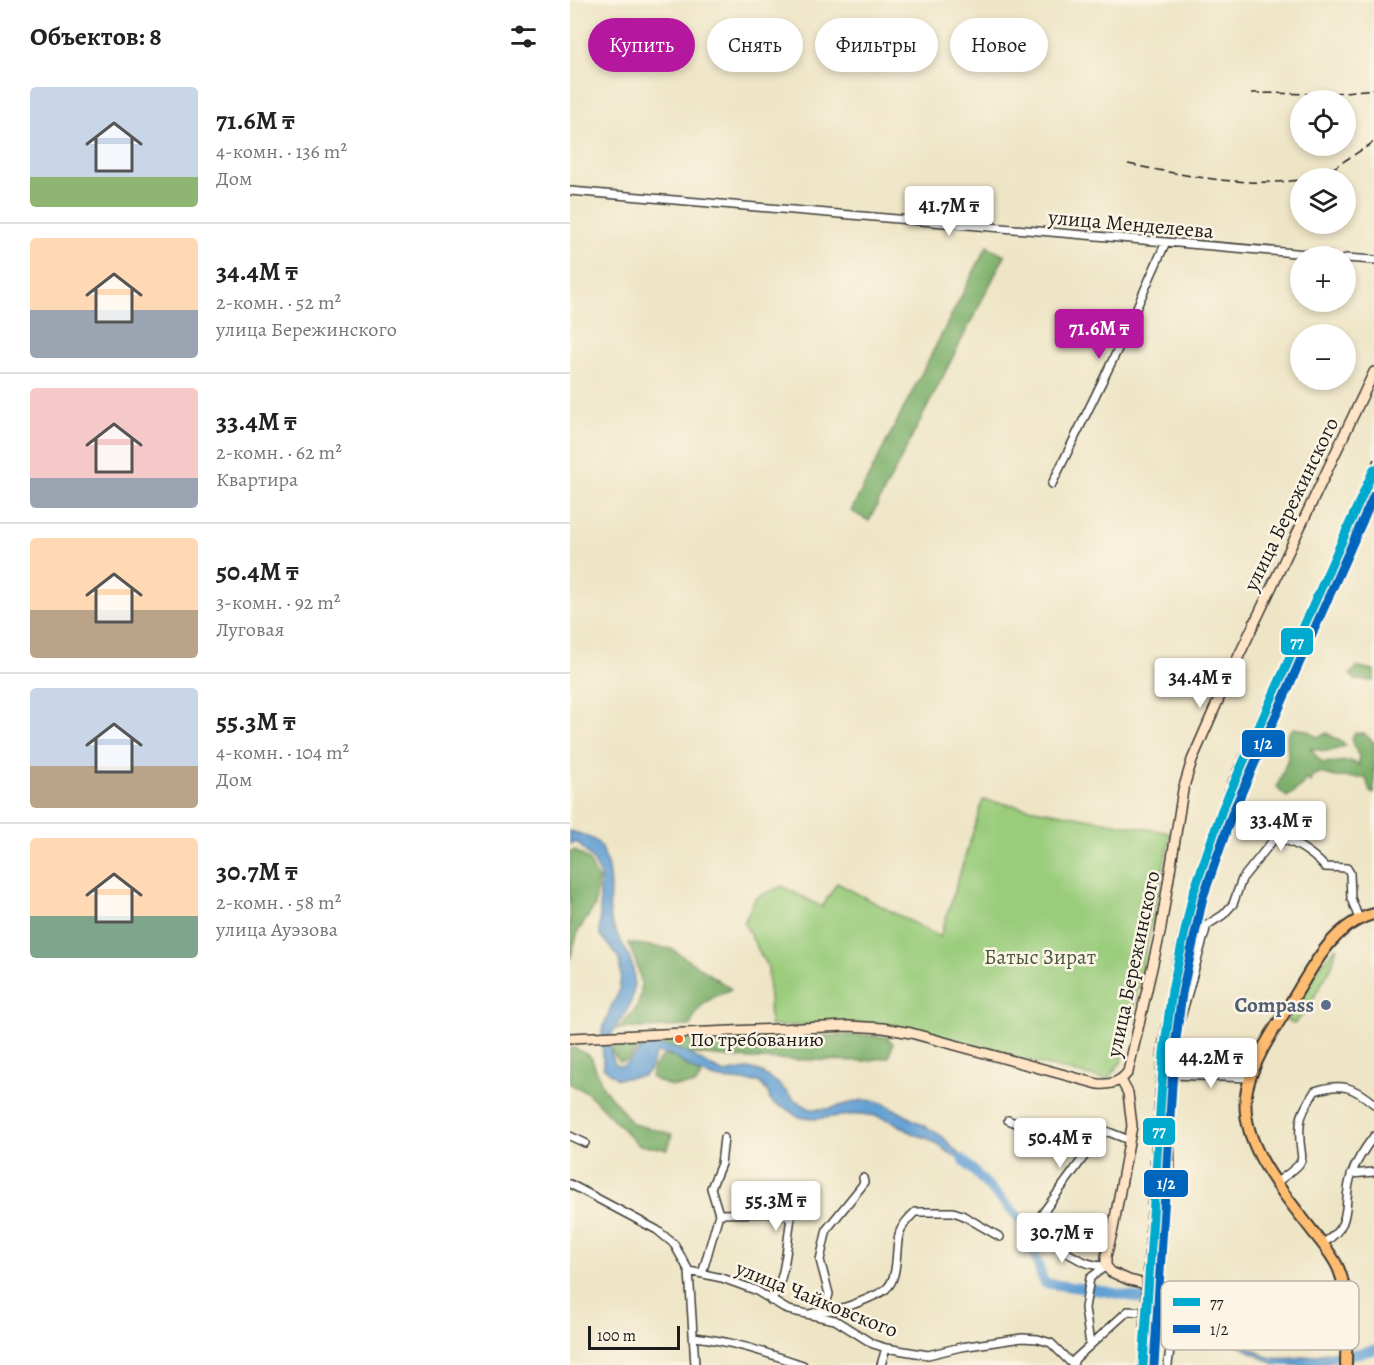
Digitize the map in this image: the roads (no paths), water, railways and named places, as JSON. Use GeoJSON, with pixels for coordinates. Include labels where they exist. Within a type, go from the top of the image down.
{"type":"FeatureCollection","features":[{"type":"Feature","properties":{"kind":"main road","name":"улица Бережинского"},"geometry":{"type":"LineString","coordinates":[[570,1038],[837,1027],[883,1028],[911,1033],[1098,1084],[1112,1084],[1121,1080],[1128,1072],[1161,933],[1183,790],[1192,760],[1224,687],[1374,372]]}},
{"type":"Feature","properties":{"kind":"main road"},"geometry":{"type":"LineString","coordinates":[[1343,1281],[1339,1269],[1323,1243],[1256,1150],[1250,1136],[1245,1109],[1250,1078],[1265,1047],[1319,956],[1336,936],[1359,919],[1374,914]]}},
{"type":"Feature","properties":{"kind":"main road"},"geometry":{"type":"LineString","coordinates":[[1121,1080],[1128,1093],[1132,1126],[1106,1256],[1106,1266],[1117,1275],[1129,1280],[1161,1288]]}},
{"type":"Feature","properties":{"kind":"street","name":"улица Менделеева"},"geometry":{"type":"LineString","coordinates":[[570,191],[1290,253]]}},
{"type":"Feature","properties":{"kind":"street"},"geometry":{"type":"LineString","coordinates":[[1053,484],[1120,345],[1165,244]]}},
{"type":"Feature","properties":{"kind":"street"},"geometry":{"type":"LineString","coordinates":[[1356,259],[1374,260]]}},
{"type":"Feature","properties":{"kind":"street"},"geometry":{"type":"LineString","coordinates":[[1171,1178],[1170,1120],[1176,1036],[1207,925],[1223,915],[1233,904],[1242,879],[1274,838],[1290,842],[1317,858],[1325,867],[1347,868],[1350,873],[1351,898],[1359,919]]}},
{"type":"Feature","properties":{"kind":"street"},"geometry":{"type":"LineString","coordinates":[[1173,1075],[1250,1078]]}},
{"type":"Feature","properties":{"kind":"street"},"geometry":{"type":"LineString","coordinates":[[1278,1182],[1299,1167],[1303,1160],[1299,1125],[1316,1091],[1333,1085],[1358,1090],[1374,1104]]}},
{"type":"Feature","properties":{"kind":"street"},"geometry":{"type":"LineString","coordinates":[[1008,1120],[1025,1127],[1064,1133],[1089,1134],[1106,1131],[1129,1140]]}},
{"type":"Feature","properties":{"kind":"street"},"geometry":{"type":"LineString","coordinates":[[1106,1131],[1094,1143],[1034,1225],[1055,1244],[1072,1255],[1092,1265],[1106,1266]]}},
{"type":"Feature","properties":{"kind":"street"},"geometry":{"type":"LineString","coordinates":[[570,1136],[585,1143]]}},
{"type":"Feature","properties":{"kind":"street"},"geometry":{"type":"LineString","coordinates":[[1323,1243],[1339,1231],[1345,1221],[1351,1174],[1362,1150],[1374,1136]]}},
{"type":"Feature","properties":{"kind":"street"},"geometry":{"type":"LineString","coordinates":[[702,1274],[719,1214],[711,1188],[721,1164],[724,1138]]}},
{"type":"Feature","properties":{"kind":"street"},"geometry":{"type":"LineString","coordinates":[[1351,1174],[1374,1172]]}},
{"type":"Feature","properties":{"kind":"street"},"geometry":{"type":"LineString","coordinates":[[820,1311],[827,1301],[828,1294],[820,1260],[827,1229],[861,1187],[864,1182],[863,1178]]}},
{"type":"Feature","properties":{"kind":"street"},"geometry":{"type":"LineString","coordinates":[[571,1186],[657,1230],[674,1244],[689,1271],[695,1365]]}},
{"type":"Feature","properties":{"kind":"street"},"geometry":{"type":"LineString","coordinates":[[810,1314],[849,1306],[886,1289],[892,1279],[899,1234],[906,1221],[915,1212],[953,1212],[1000,1237]]}},
{"type":"Feature","properties":{"kind":"street"},"geometry":{"type":"LineString","coordinates":[[719,1214],[773,1213],[791,1217],[782,1275],[777,1292],[771,1300]]}},
{"type":"Feature","properties":{"kind":"street"},"geometry":{"type":"LineString","coordinates":[[1090,1345],[1085,1308],[1090,1278],[1106,1266]]}},
{"type":"Feature","properties":{"kind":"street","name":"улица Чайковского"},"geometry":{"type":"LineString","coordinates":[[689,1271],[722,1278],[755,1290],[788,1310],[835,1320],[873,1344],[885,1348],[928,1355],[961,1347],[1038,1339],[1051,1343],[1073,1365]]}},
{"type":"Feature","properties":{"kind":"street"},"geometry":{"type":"LineString","coordinates":[[1073,1365],[1075,1359],[1128,1311],[1161,1313]]}},
{"type":"Feature","properties":{"kind":"street"},"geometry":{"type":"LineString","coordinates":[[694,1337],[753,1348],[803,1365]]}},
{"type":"Feature","properties":{"kind":"street"},"geometry":{"type":"LineString","coordinates":[[881,1365],[885,1348]]}},
{"type":"Feature","properties":{"kind":"street"},"geometry":{"type":"LineString","coordinates":[[1168,1365],[1169,1350]]}},
{"type":"Feature","properties":{"kind":"water"},"geometry":{"type":"Polygon","coordinates":[[[570,831],[592,839],[602,848],[609,877],[611,920],[629,956],[634,972],[631,1002],[610,1038],[611,1054],[616,1065],[622,1066],[644,1047],[668,1046],[685,1052],[725,1073],[746,1069],[757,1070],[778,1083],[793,1099],[810,1109],[828,1109],[862,1100],[877,1101],[942,1136],[972,1168],[927,1138],[913,1134],[894,1122],[877,1116],[860,1114],[813,1119],[798,1117],[774,1104],[768,1092],[759,1082],[719,1079],[697,1072],[669,1054],[656,1053],[649,1071],[643,1076],[617,1079],[603,1067],[602,1031],[618,994],[621,977],[619,958],[600,935],[600,874],[592,859],[577,842],[570,844],[570,831]]]}},
{"type":"Feature","properties":{"kind":"water"},"geometry":{"type":"Polygon","coordinates":[[[1150,1297],[1161,1300],[1161,1305],[1149,1302],[1150,1297]]]}},
{"type":"Feature","properties":{"kind":"water"},"geometry":{"type":"Polygon","coordinates":[[[1247,1350],[1255,1350],[1265,1356],[1281,1359],[1339,1351],[1340,1360],[1310,1365],[1276,1365],[1247,1350]]]}},
{"type":"Feature","properties":{"kind":"waterway"},"geometry":{"type":"LineString","coordinates":[[962,1159],[1024,1223],[1044,1283],[1109,1292],[1161,1303]]}},
{"type":"Feature","properties":{"kind":"waterway"},"geometry":{"type":"LineString","coordinates":[[1339,1357],[1374,1350]]}},
{"type":"Feature","properties":{"kind":"railway"},"geometry":{"type":"LineString","coordinates":[[1251,93],[1325,94],[1374,89]]}},
{"type":"Feature","properties":{"kind":"railway"},"geometry":{"type":"LineString","coordinates":[[1333,168],[1374,142]]}},
{"type":"Feature","properties":{"kind":"railway"},"geometry":{"type":"LineString","coordinates":[[1128,164],[1235,181],[1290,181]]}},
{"type":"Feature","properties":{"kind":"railway"},"geometry":{"type":"LineString","coordinates":[[1139,1327],[1158,1045],[1181,921],[1193,877],[1226,785],[1374,459]]}},
{"type":"Feature","properties":{"kind":"place","name":"Compass"},"geometry":{"type":"Point","coordinates":[1326,1005]}},
{"type":"Feature","properties":{"kind":"place","name":"По требованию"},"geometry":{"type":"Point","coordinates":[679,1039]}},
{"type":"Feature","properties":{"kind":"park label","name":"Батыс Зират"},"geometry":{"type":"Point","coordinates":[1040,957]}}]}
